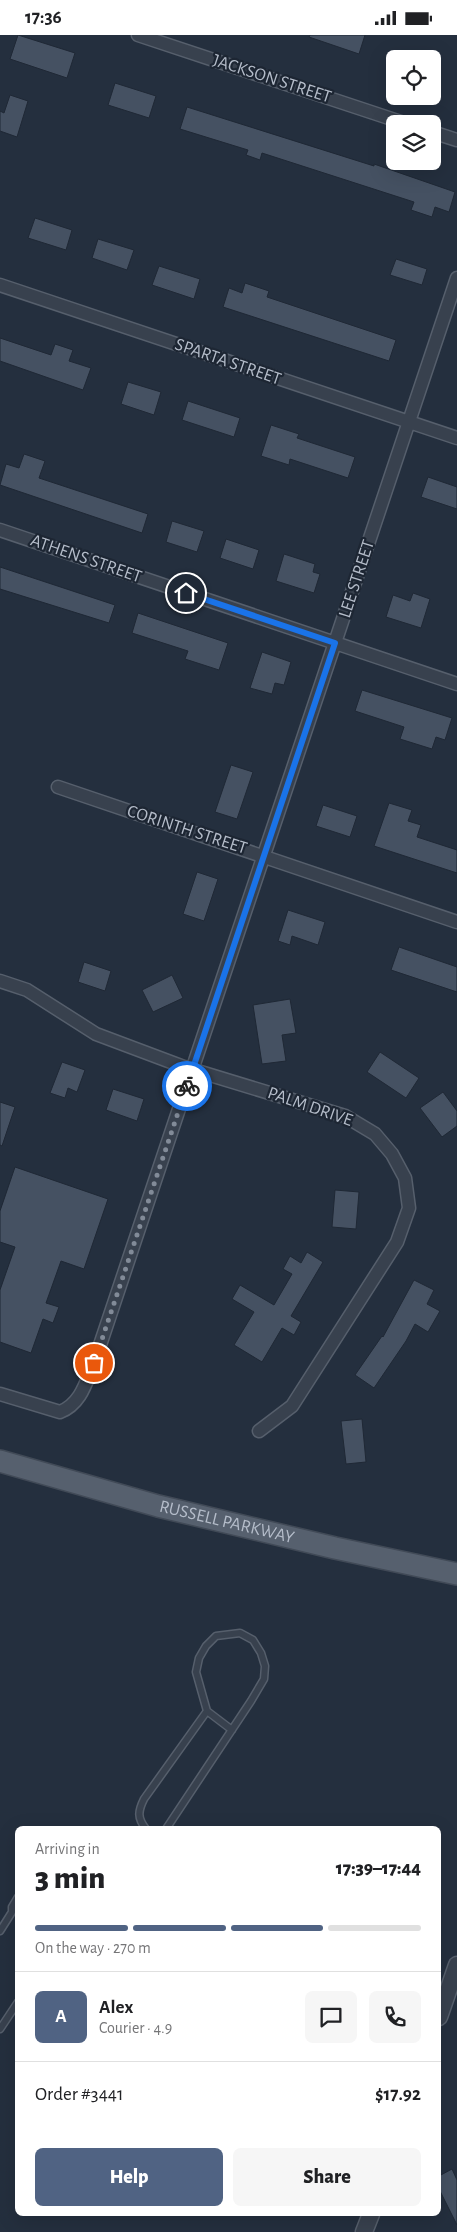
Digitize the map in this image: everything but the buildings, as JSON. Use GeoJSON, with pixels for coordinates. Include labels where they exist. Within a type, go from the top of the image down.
{"type":"FeatureCollection","features":[{"type":"Feature","properties":{"kind":"main road","name":"RUSSELL PARKWAY"},"geometry":{"type":"LineString","coordinates":[[0,1461],[158,1505],[335,1548],[457,1573]]}},
{"type":"Feature","properties":{"kind":"street","name":"JACKSON STREET"},"geometry":{"type":"LineString","coordinates":[[138,35],[386,117]]}},
{"type":"Feature","properties":{"kind":"street"},"geometry":{"type":"LineString","coordinates":[[441,135],[457,140]]}},
{"type":"Feature","properties":{"kind":"street","name":"LEE STREET"},"geometry":{"type":"LineString","coordinates":[[0,1393],[60,1412],[70,1408],[79,1398],[94,1363],[457,278]]}},
{"type":"Feature","properties":{"kind":"street","name":"SPARTA STREET"},"geometry":{"type":"LineString","coordinates":[[0,285],[457,438]]}},
{"type":"Feature","properties":{"kind":"street","name":"ATHENS STREET"},"geometry":{"type":"LineString","coordinates":[[0,531],[457,684]]}},
{"type":"Feature","properties":{"kind":"street","name":"CORINTH STREET"},"geometry":{"type":"LineString","coordinates":[[58,787],[457,922]]}},
{"type":"Feature","properties":{"kind":"street","name":"PALM DRIVE"},"geometry":{"type":"LineString","coordinates":[[0,981],[27,990],[96,1034],[193,1069],[346,1116],[375,1134],[392,1154],[405,1178],[409,1208],[397,1243],[292,1405],[259,1431]]}},
{"type":"Feature","properties":{"kind":"street"},"geometry":{"type":"LineString","coordinates":[[441,2011],[457,1965]]}},
{"type":"Feature","properties":{"kind":"street"},"geometry":{"type":"LineString","coordinates":[[364,2232],[370,2216]]}},
{"type":"Feature","properties":{"kind":"lane"},"geometry":{"type":"LineString","coordinates":[[168,1826],[232,1730],[264,1679],[265,1666],[261,1653],[253,1640],[240,1633],[216,1636],[199,1658],[196,1672],[207,1711],[232,1730]]}},
{"type":"Feature","properties":{"kind":"lane"},"geometry":{"type":"LineString","coordinates":[[144,1826],[138,1811],[144,1799],[207,1711]]}},
{"type":"Feature","properties":{"kind":"lane"},"geometry":{"type":"LineString","coordinates":[[0,1931],[15,1914],[12,1907],[15,1902]]}},
{"type":"Feature","properties":{"kind":"lane"},"geometry":{"type":"LineString","coordinates":[[0,2029],[15,2006]]}},
{"type":"Feature","properties":{"kind":"way so far"},"geometry":{"type":"LineString","coordinates":[[94,1363],[187,1086]]}},
{"type":"Feature","properties":{"kind":"route"},"geometry":{"type":"LineString","coordinates":[[186,593],[335,643],[187,1086]]}}]}
